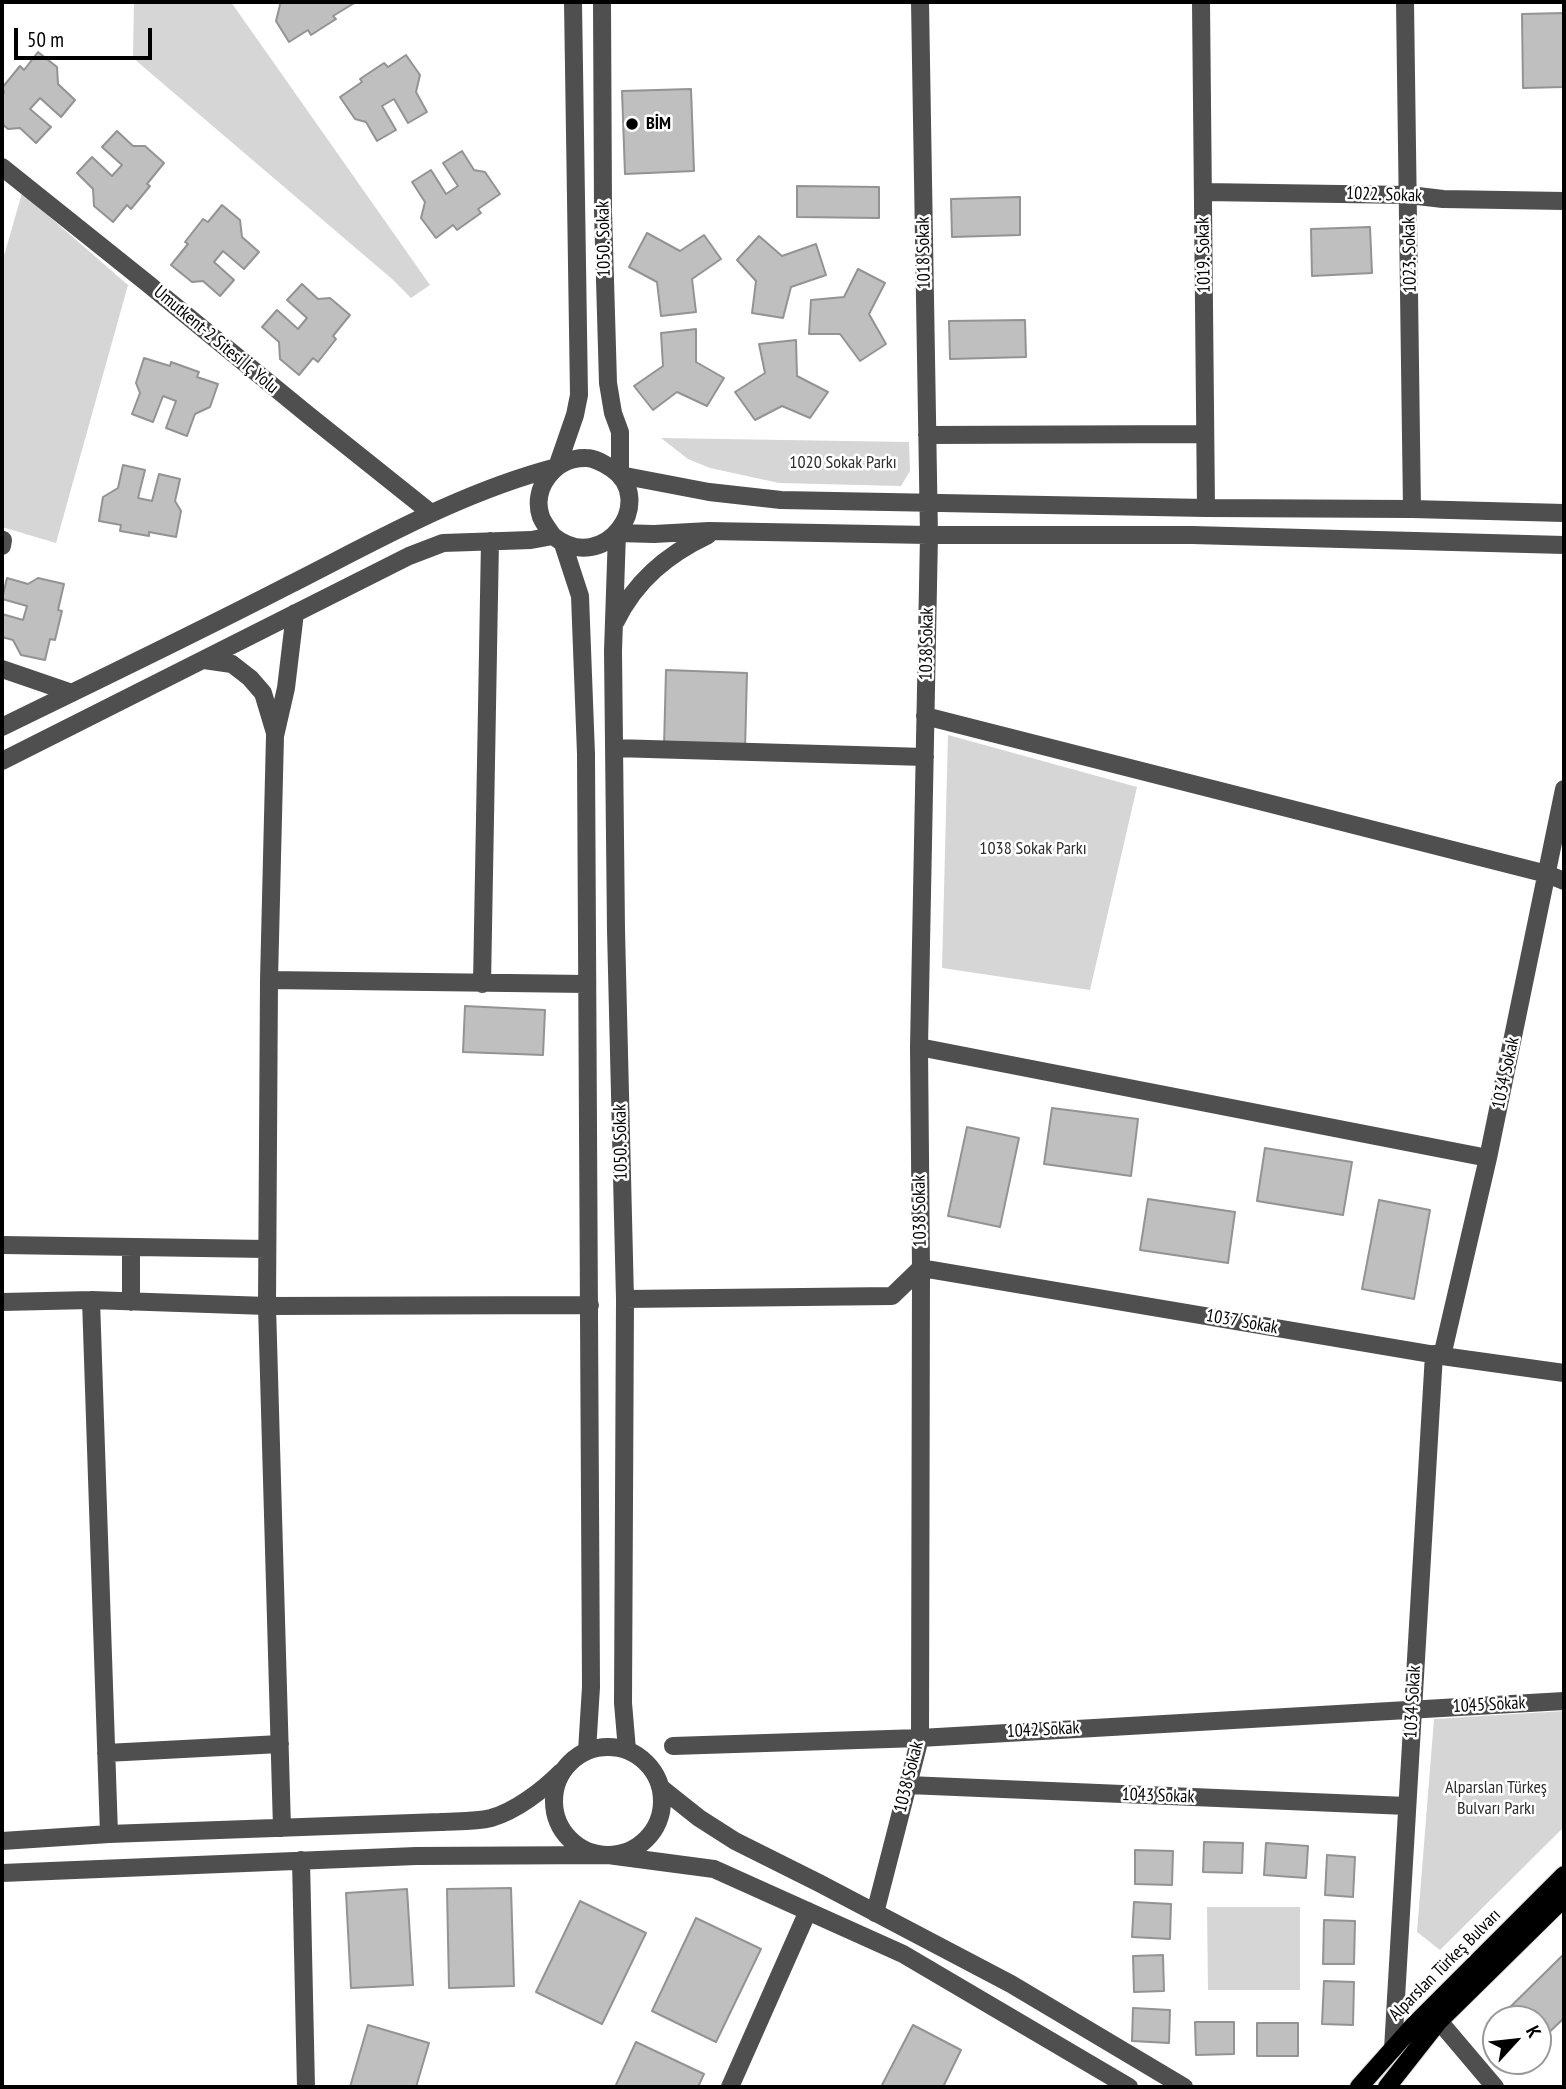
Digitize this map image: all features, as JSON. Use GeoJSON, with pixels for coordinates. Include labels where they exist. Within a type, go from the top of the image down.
{"type":"FeatureCollection","features":[{"type":"Feature","properties":{"kind":"main road","name":"Alparslan Türkeş Bulvarı"},"geometry":{"type":"LineString","coordinates":[[1359,2087],[1424,2016],[1564,1875]]}},
{"type":"Feature","properties":{"kind":"main road","name":"Alparslan Türkeş Bulvarı"},"geometry":{"type":"LineString","coordinates":[[1387,2087],[1439,2021],[1564,1898]]}},
{"type":"Feature","properties":{"kind":"street","name":"1050. Sokak"},"geometry":{"type":"LineString","coordinates":[[556,467],[575,415],[579,395],[573,2]]}},
{"type":"Feature","properties":{"kind":"street","name":"1050. Sokak"},"geometry":{"type":"LineString","coordinates":[[602,2],[603,211],[608,383],[613,413],[620,432],[620,475]]}},
{"type":"Feature","properties":{"kind":"street","name":"1018 Sokak"},"geometry":{"type":"LineString","coordinates":[[920,2],[928,504]]}},
{"type":"Feature","properties":{"kind":"street","name":"1019. Sokak"},"geometry":{"type":"LineString","coordinates":[[1201,2],[1206,508]]}},
{"type":"Feature","properties":{"kind":"street","name":"1023. Sokak"},"geometry":{"type":"LineString","coordinates":[[1405,2],[1412,509]]}},
{"type":"Feature","properties":{"kind":"street","name":"Umutkent-2 Sitesi İç Yolu"},"geometry":{"type":"LineString","coordinates":[[2,167],[431,513]]}},
{"type":"Feature","properties":{"kind":"street","name":"1022. Sokak"},"geometry":{"type":"LineString","coordinates":[[1203,192],[1409,195],[1443,199],[1564,201]]}},
{"type":"Feature","properties":{"kind":"street"},"geometry":{"type":"LineString","coordinates":[[927,435],[1205,434]]}},
{"type":"Feature","properties":{"kind":"street"},"geometry":{"type":"LineString","coordinates":[[2,727],[194,634],[431,513],[489,487],[556,467],[572,459],[588,458],[603,462],[620,475],[709,492],[781,500],[1564,513]]}},
{"type":"Feature","properties":{"kind":"street"},"geometry":{"type":"LineString","coordinates":[[556,467],[541,490],[539,505],[542,519],[558,540]]}},
{"type":"Feature","properties":{"kind":"street"},"geometry":{"type":"LineString","coordinates":[[2,761],[409,556],[443,543],[558,540],[588,548],[602,545],[623,526],[628,512],[629,498],[620,475]]}},
{"type":"Feature","properties":{"kind":"street","name":"1038 Sokak"},"geometry":{"type":"LineString","coordinates":[[875,1913],[920,1738],[919,1047],[928,504]]}},
{"type":"Feature","properties":{"kind":"street"},"geometry":{"type":"LineString","coordinates":[[617,533],[719,531],[929,535],[1192,535],[1564,545]]}},
{"type":"Feature","properties":{"kind":"street"},"geometry":{"type":"LineString","coordinates":[[614,624],[622,608],[649,573],[687,545],[719,531]]}},
{"type":"Feature","properties":{"kind":"street","name":"1050. Sokak"},"geometry":{"type":"LineString","coordinates":[[617,533],[612,651],[625,1299],[622,1703],[627,1750]]}},
{"type":"Feature","properties":{"kind":"street","name":"1050. Sokak"},"geometry":{"type":"LineString","coordinates":[[558,540],[580,596],[586,754],[591,1687],[587,1751]]}},
{"type":"Feature","properties":{"kind":"street"},"geometry":{"type":"LineString","coordinates":[[482,984],[490,541]]}},
{"type":"Feature","properties":{"kind":"street"},"geometry":{"type":"LineString","coordinates":[[282,1828],[267,1306],[269,980],[275,736],[286,688],[295,613]]}},
{"type":"Feature","properties":{"kind":"street"},"geometry":{"type":"LineString","coordinates":[[204,660],[232,664],[250,678],[263,693],[275,736]]}},
{"type":"Feature","properties":{"kind":"street"},"geometry":{"type":"LineString","coordinates":[[2,669],[72,693]]}},
{"type":"Feature","properties":{"kind":"street"},"geometry":{"type":"LineString","coordinates":[[925,716],[1547,874],[1564,881]]}},
{"type":"Feature","properties":{"kind":"street"},"geometry":{"type":"LineString","coordinates":[[614,748],[925,757]]}},
{"type":"Feature","properties":{"kind":"street","name":"1034 Sokak"},"geometry":{"type":"LineString","coordinates":[[1393,2049],[1438,1355],[1488,1158],[1564,789]]}},
{"type":"Feature","properties":{"kind":"street"},"geometry":{"type":"LineString","coordinates":[[269,980],[587,984]]}},
{"type":"Feature","properties":{"kind":"street"},"geometry":{"type":"LineString","coordinates":[[919,1047],[1488,1158]]}},
{"type":"Feature","properties":{"kind":"street"},"geometry":{"type":"LineString","coordinates":[[2,1245],[267,1249]]}},
{"type":"Feature","properties":{"kind":"street"},"geometry":{"type":"LineString","coordinates":[[131,1247],[131,1302]]}},
{"type":"Feature","properties":{"kind":"street"},"geometry":{"type":"LineString","coordinates":[[625,1299],[892,1296],[921,1268]]}},
{"type":"Feature","properties":{"kind":"street","name":"1037 Sokak"},"geometry":{"type":"LineString","coordinates":[[921,1268],[1438,1355],[1564,1373]]}},
{"type":"Feature","properties":{"kind":"street"},"geometry":{"type":"LineString","coordinates":[[2,1302],[91,1300],[267,1306],[590,1305]]}},
{"type":"Feature","properties":{"kind":"street"},"geometry":{"type":"LineString","coordinates":[[91,1300],[109,1834]]}},
{"type":"Feature","properties":{"kind":"street","name":"1045 Sokak"},"geometry":{"type":"LineString","coordinates":[[1413,1709],[1564,1701]]}},
{"type":"Feature","properties":{"kind":"street","name":"1042 Sokak"},"geometry":{"type":"LineString","coordinates":[[673,1746],[920,1738],[1413,1709]]}},
{"type":"Feature","properties":{"kind":"street"},"geometry":{"type":"LineString","coordinates":[[106,1753],[280,1744]]}},
{"type":"Feature","properties":{"kind":"street"},"geometry":{"type":"LineString","coordinates":[[2,1841],[491,1818],[541,1791],[574,1758],[587,1751],[609,1746],[627,1750],[644,1760],[656,1774],[662,1792],[662,1810],[657,1826],[647,1840],[633,1850],[617,1855],[599,1855],[583,1850],[569,1839],[559,1825],[554,1809],[555,1790],[561,1772]]}},
{"type":"Feature","properties":{"kind":"street","name":"1043 Sokak"},"geometry":{"type":"LineString","coordinates":[[908,1785],[1407,1806]]}},
{"type":"Feature","properties":{"kind":"street"},"geometry":{"type":"LineString","coordinates":[[660,1787],[699,1818],[735,1841],[1011,1984],[1184,2087]]}},
{"type":"Feature","properties":{"kind":"street"},"geometry":{"type":"LineString","coordinates":[[2,1873],[416,1856],[608,1855],[714,1869],[903,1954],[1129,2087]]}},
{"type":"Feature","properties":{"kind":"street"},"geometry":{"type":"LineString","coordinates":[[301,1860],[306,2087]]}},
{"type":"Feature","properties":{"kind":"street"},"geometry":{"type":"LineString","coordinates":[[730,2087],[808,1911]]}},
{"type":"Feature","properties":{"kind":"street"},"geometry":{"type":"LineString","coordinates":[[1439,2021],[1495,2087]]}},
{"type":"Feature","properties":{"kind":"green space"},"geometry":{"type":"Polygon","coordinates":[[[134,2],[231,2],[430,285],[411,298],[133,58],[134,2]]]}},
{"type":"Feature","properties":{"kind":"green space"},"geometry":{"type":"Polygon","coordinates":[[[22,193],[128,285],[56,543],[2,527],[2,263],[22,193]]]}},
{"type":"Feature","properties":{"kind":"green space","name":"1020 Sokak Parkı"},"geometry":{"type":"Polygon","coordinates":[[[661,438],[909,442],[910,471],[901,486],[779,483],[710,468],[688,459],[661,438]]]}},
{"type":"Feature","properties":{"kind":"green space","name":"1038 Sokak Parkı"},"geometry":{"type":"Polygon","coordinates":[[[948,735],[1137,787],[1090,990],[942,968],[948,735]]]}},
{"type":"Feature","properties":{"kind":"green space","name":"Alparslan Türkeş Bulvarı Parkı"},"geometry":{"type":"Polygon","coordinates":[[[1564,1711],[1564,1827],[1440,1950],[1417,1932],[1434,1719],[1564,1711]]]}},
{"type":"Feature","properties":{"kind":"green space"},"geometry":{"type":"Polygon","coordinates":[[[1207,1907],[1300,1907],[1300,1990],[1208,1990],[1207,1907]]]}},
{"type":"Feature","properties":{"kind":"building"},"geometry":{"type":"Polygon","coordinates":[[[279,2],[356,2],[333,16],[336,19],[311,35],[308,30],[289,42],[276,21],[279,2]]]}},
{"type":"Feature","properties":{"kind":"building"},"geometry":{"type":"Polygon","coordinates":[[[1564,13],[1564,87],[1523,88],[1522,14],[1564,13]]]}},
{"type":"Feature","properties":{"kind":"building"},"geometry":{"type":"Polygon","coordinates":[[[38,52],[57,67],[58,84],[75,100],[61,117],[40,98],[30,109],[51,127],[36,143],[20,128],[8,129],[2,124],[2,88],[20,66],[24,70],[38,52]]]}},
{"type":"Feature","properties":{"kind":"building"},"geometry":{"type":"Polygon","coordinates":[[[406,55],[420,75],[416,92],[427,112],[408,123],[394,99],[382,106],[396,130],[377,141],[366,122],[355,119],[340,97],[384,63],[388,67],[406,55]]]}},
{"type":"Feature","properties":{"kind":"building"},"geometry":{"type":"Polygon","coordinates":[[[691,89],[694,171],[625,174],[622,91],[691,89]]]}},
{"type":"Feature","properties":{"kind":"building"},"geometry":{"type":"Polygon","coordinates":[[[117,131],[133,146],[145,146],[164,163],[131,209],[127,205],[113,222],[94,206],[93,189],[77,173],[92,157],[112,176],[122,165],[102,147],[117,131]]]}},
{"type":"Feature","properties":{"kind":"building"},"geometry":{"type":"Polygon","coordinates":[[[462,151],[474,170],[485,172],[500,194],[478,209],[481,213],[457,230],[453,225],[436,238],[421,218],[425,202],[412,182],[431,170],[446,194],[458,186],[443,163],[462,151]]]}},
{"type":"Feature","properties":{"kind":"building"},"geometry":{"type":"Polygon","coordinates":[[[797,186],[879,187],[879,218],[797,217],[797,186]]]}},
{"type":"Feature","properties":{"kind":"building"},"geometry":{"type":"Polygon","coordinates":[[[1020,197],[1020,235],[952,237],[951,199],[1020,197]]]}},
{"type":"Feature","properties":{"kind":"building"},"geometry":{"type":"Polygon","coordinates":[[[222,205],[240,220],[242,237],[259,252],[244,269],[223,251],[214,262],[234,280],[220,296],[203,281],[192,282],[171,265],[203,219],[208,222],[222,205]]]}},
{"type":"Feature","properties":{"kind":"building"},"geometry":{"type":"Polygon","coordinates":[[[1370,227],[1372,273],[1312,276],[1311,229],[1370,227]]]}},
{"type":"Feature","properties":{"kind":"building"},"geometry":{"type":"Polygon","coordinates":[[[647,233],[680,251],[704,235],[721,259],[692,279],[696,312],[661,316],[657,282],[629,267],[647,233]]]}},
{"type":"Feature","properties":{"kind":"building"},"geometry":{"type":"Polygon","coordinates":[[[759,236],[782,256],[816,244],[826,275],[791,287],[783,318],[752,313],[756,281],[737,260],[759,236]]]}},
{"type":"Feature","properties":{"kind":"building"},"geometry":{"type":"Polygon","coordinates":[[[858,269],[885,283],[869,314],[886,344],[860,361],[840,334],[809,334],[811,300],[844,297],[858,269]]]}},
{"type":"Feature","properties":{"kind":"building"},"geometry":{"type":"Polygon","coordinates":[[[302,284],[318,299],[330,298],[350,315],[333,336],[336,339],[318,362],[313,358],[299,375],[280,359],[279,342],[262,327],[277,310],[298,329],[307,318],[287,300],[302,284]]]}},
{"type":"Feature","properties":{"kind":"building"},"geometry":{"type":"Polygon","coordinates":[[[1025,320],[1026,357],[950,359],[949,321],[1025,320]]]}},
{"type":"Feature","properties":{"kind":"building"},"geometry":{"type":"Polygon","coordinates":[[[696,329],[696,362],[724,378],[707,406],[677,392],[653,410],[634,386],[663,366],[661,333],[696,329]]]}},
{"type":"Feature","properties":{"kind":"building"},"geometry":{"type":"Polygon","coordinates":[[[796,340],[797,376],[828,392],[810,418],[782,406],[755,420],[735,392],[765,373],[759,344],[796,340]]]}},
{"type":"Feature","properties":{"kind":"building"},"geometry":{"type":"Polygon","coordinates":[[[144,358],[170,366],[171,362],[199,372],[197,377],[218,384],[210,407],[195,414],[187,436],[166,428],[176,401],[163,396],[153,422],[132,414],[140,393],[136,383],[144,358]]]}},
{"type":"Feature","properties":{"kind":"building"},"geometry":{"type":"Polygon","coordinates":[[[123,465],[145,470],[138,498],[152,501],[159,474],[180,479],[175,501],[181,511],[176,537],[120,531],[121,525],[99,521],[103,497],[118,488],[123,465]]]}},
{"type":"Feature","properties":{"kind":"building"},"geometry":{"type":"Polygon","coordinates":[[[7,578],[28,584],[38,578],[64,584],[58,610],[62,611],[55,640],[50,639],[45,660],[21,655],[13,640],[2,637],[2,614],[23,620],[27,606],[2,599],[7,578]]]}},
{"type":"Feature","properties":{"kind":"building"},"geometry":{"type":"Polygon","coordinates":[[[666,670],[747,673],[745,750],[664,747],[666,670]]]}},
{"type":"Feature","properties":{"kind":"building"},"geometry":{"type":"Polygon","coordinates":[[[465,1006],[545,1010],[543,1055],[463,1052],[465,1006]]]}},
{"type":"Feature","properties":{"kind":"building"},"geometry":{"type":"Polygon","coordinates":[[[1052,1108],[1138,1119],[1131,1176],[1044,1164],[1052,1108]]]}},
{"type":"Feature","properties":{"kind":"building"},"geometry":{"type":"Polygon","coordinates":[[[967,1127],[1019,1138],[1000,1227],[948,1216],[967,1127]]]}},
{"type":"Feature","properties":{"kind":"building"},"geometry":{"type":"Polygon","coordinates":[[[1265,1148],[1352,1162],[1343,1215],[1257,1201],[1265,1148]]]}},
{"type":"Feature","properties":{"kind":"building"},"geometry":{"type":"Polygon","coordinates":[[[1148,1199],[1235,1212],[1228,1263],[1140,1250],[1148,1199]]]}},
{"type":"Feature","properties":{"kind":"building"},"geometry":{"type":"Polygon","coordinates":[[[1379,1200],[1430,1210],[1414,1299],[1362,1289],[1379,1200]]]}},
{"type":"Feature","properties":{"kind":"building"},"geometry":{"type":"Polygon","coordinates":[[[1204,1842],[1243,1843],[1242,1873],[1203,1872],[1204,1842]]]}},
{"type":"Feature","properties":{"kind":"building"},"geometry":{"type":"Polygon","coordinates":[[[1266,1843],[1308,1846],[1306,1878],[1264,1875],[1266,1843]]]}},
{"type":"Feature","properties":{"kind":"building"},"geometry":{"type":"Polygon","coordinates":[[[1135,1850],[1173,1851],[1172,1885],[1135,1884],[1135,1850]]]}},
{"type":"Feature","properties":{"kind":"building"},"geometry":{"type":"Polygon","coordinates":[[[1327,1855],[1355,1857],[1353,1897],[1325,1895],[1327,1855]]]}},
{"type":"Feature","properties":{"kind":"building"},"geometry":{"type":"Polygon","coordinates":[[[511,1888],[514,1986],[449,1988],[447,1889],[511,1888]]]}},
{"type":"Feature","properties":{"kind":"building"},"geometry":{"type":"Polygon","coordinates":[[[407,1889],[413,1985],[351,1988],[346,1893],[407,1889]]]}},
{"type":"Feature","properties":{"kind":"building"},"geometry":{"type":"Polygon","coordinates":[[[580,1901],[646,1933],[602,2024],[536,1992],[580,1901]]]}},
{"type":"Feature","properties":{"kind":"building"},"geometry":{"type":"Polygon","coordinates":[[[1134,1902],[1171,1904],[1170,1939],[1132,1937],[1134,1902]]]}},
{"type":"Feature","properties":{"kind":"building"},"geometry":{"type":"Polygon","coordinates":[[[696,1918],[761,1949],[716,2042],[652,2011],[696,1918]]]}},
{"type":"Feature","properties":{"kind":"building"},"geometry":{"type":"Polygon","coordinates":[[[1324,1920],[1355,1921],[1354,1964],[1323,1964],[1324,1920]]]}},
{"type":"Feature","properties":{"kind":"building"},"geometry":{"type":"Polygon","coordinates":[[[1564,1954],[1564,2018],[1552,2030],[1552,2005],[1512,2005],[1564,1954]]]}},
{"type":"Feature","properties":{"kind":"building"},"geometry":{"type":"Polygon","coordinates":[[[1163,1955],[1164,1991],[1134,1992],[1133,1956],[1163,1955]]]}},
{"type":"Feature","properties":{"kind":"building"},"geometry":{"type":"Polygon","coordinates":[[[1324,1981],[1354,1982],[1353,2025],[1322,2024],[1324,1981]]]}},
{"type":"Feature","properties":{"kind":"building"},"geometry":{"type":"Polygon","coordinates":[[[1133,2008],[1170,2010],[1169,2043],[1132,2041],[1133,2008]]]}},
{"type":"Feature","properties":{"kind":"building"},"geometry":{"type":"Polygon","coordinates":[[[1195,2022],[1234,2022],[1234,2054],[1196,2055],[1195,2022]]]}},
{"type":"Feature","properties":{"kind":"building"},"geometry":{"type":"Polygon","coordinates":[[[1257,2023],[1298,2023],[1298,2056],[1257,2056],[1257,2023]]]}},
{"type":"Feature","properties":{"kind":"building"},"geometry":{"type":"Polygon","coordinates":[[[368,2025],[429,2043],[416,2087],[350,2087],[368,2025]]]}},
{"type":"Feature","properties":{"kind":"building"},"geometry":{"type":"Polygon","coordinates":[[[913,2025],[961,2050],[943,2087],[881,2087],[913,2025]]]}},
{"type":"Feature","properties":{"kind":"building"},"geometry":{"type":"Polygon","coordinates":[[[636,2042],[704,2074],[698,2087],[615,2087],[636,2042]]]}},
{"type":"Feature","properties":{"kind":"place","name":"BİM"},"geometry":{"type":"Point","coordinates":[632,124]}}]}
